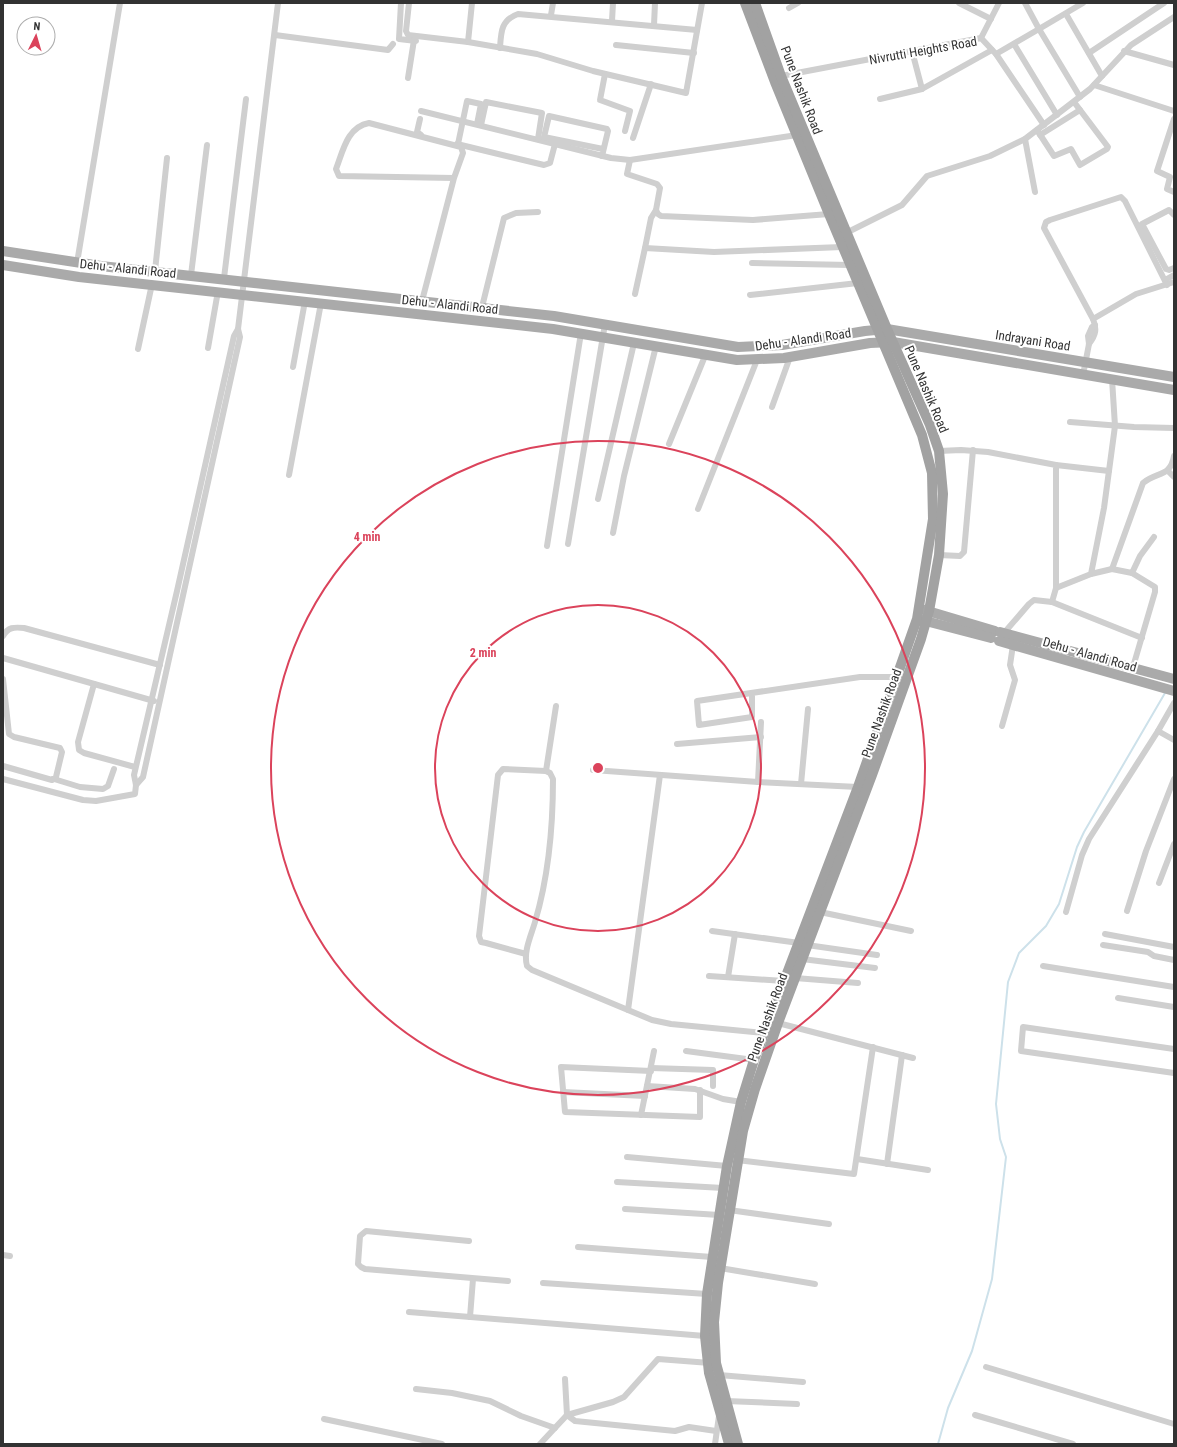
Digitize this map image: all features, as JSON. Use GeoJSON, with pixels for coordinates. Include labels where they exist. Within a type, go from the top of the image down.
{"type":"FeatureCollection","features":[{"type":"Feature","properties":{"kind":"highway","name":"Pune Nashik Road"},"geometry":{"type":"LineString","coordinates":[[738,1444],[719,1375],[712,1363],[714,1322],[720,1268],[737,1160],[749,1110],[778,1023],[802,959],[803,944],[898,677],[923,615],[933,519],[932,473],[922,435],[876,329],[745,3]]}},
{"type":"Feature","properties":{"kind":"highway","name":"Pune Nashik Road"},"geometry":{"type":"LineString","coordinates":[[729,1444],[719,1414],[712,1363],[705,1336],[707,1294],[712,1257],[727,1166],[741,1102],[754,1060],[784,981],[820,912],[899,703],[939,554],[943,494],[939,451],[930,425],[892,342],[846,233],[781,76],[755,3]]}},
{"type":"Feature","properties":{"kind":"main road","name":"Dehu - Alandi Road"},"geometry":{"type":"LineString","coordinates":[[3,251],[76,263],[482,307],[605,324],[738,347],[782,345],[876,329],[887,329]]}},
{"type":"Feature","properties":{"kind":"main road","name":"Dehu - Alandi Road"},"geometry":{"type":"LineString","coordinates":[[3,266],[79,277],[218,291],[581,333],[705,356],[737,360],[790,357],[882,342],[892,342]]}},
{"type":"Feature","properties":{"kind":"main road","name":"Indrayani Road"},"geometry":{"type":"LineString","coordinates":[[887,329],[1174,377]]}},
{"type":"Feature","properties":{"kind":"main road","name":"Indrayani Road"},"geometry":{"type":"LineString","coordinates":[[892,342],[1174,390]]}},
{"type":"Feature","properties":{"kind":"main road","name":"Dehu - Alandi Road"},"geometry":{"type":"LineString","coordinates":[[923,615],[998,635],[1133,667],[1174,679]]}},
{"type":"Feature","properties":{"kind":"main road","name":"Dehu - Alandi Road"},"geometry":{"type":"LineString","coordinates":[[998,635],[1013,645],[1174,691]]}},
{"type":"Feature","properties":{"kind":"street"},"geometry":{"type":"LineString","coordinates":[[76,263],[120,3]]}},
{"type":"Feature","properties":{"kind":"street"},"geometry":{"type":"LineString","coordinates":[[3,779],[72,798],[96,801],[135,794],[135,768],[228,377],[240,337],[238,329],[243,281],[278,3]]}},
{"type":"Feature","properties":{"kind":"street"},"geometry":{"type":"LineString","coordinates":[[401,3],[399,38],[415,41],[408,78]]}},
{"type":"Feature","properties":{"kind":"street"},"geometry":{"type":"LineString","coordinates":[[409,3],[406,31],[408,35],[468,42],[554,58],[605,74],[686,92],[702,3]]}},
{"type":"Feature","properties":{"kind":"street"},"geometry":{"type":"LineString","coordinates":[[468,42],[472,3]]}},
{"type":"Feature","properties":{"kind":"street"},"geometry":{"type":"LineString","coordinates":[[551,15],[553,3]]}},
{"type":"Feature","properties":{"kind":"street"},"geometry":{"type":"LineString","coordinates":[[612,21],[613,3]]}},
{"type":"Feature","properties":{"kind":"street"},"geometry":{"type":"LineString","coordinates":[[654,25],[655,3]]}},
{"type":"Feature","properties":{"kind":"street"},"geometry":{"type":"LineString","coordinates":[[789,8],[798,3]]}},
{"type":"Feature","properties":{"kind":"street"},"geometry":{"type":"LineString","coordinates":[[959,3],[991,19]]}},
{"type":"Feature","properties":{"kind":"street"},"geometry":{"type":"LineString","coordinates":[[981,38],[999,3]]}},
{"type":"Feature","properties":{"kind":"street"},"geometry":{"type":"LineString","coordinates":[[1025,3],[1080,97]]}},
{"type":"Feature","properties":{"kind":"street"},"geometry":{"type":"LineString","coordinates":[[880,99],[922,89],[994,52],[1014,44],[1083,3]]}},
{"type":"Feature","properties":{"kind":"street"},"geometry":{"type":"LineString","coordinates":[[1089,53],[1164,3]]}},
{"type":"Feature","properties":{"kind":"street"},"geometry":{"type":"LineString","coordinates":[[500,48],[504,23],[510,17],[518,14],[551,15],[697,30]]}},
{"type":"Feature","properties":{"kind":"street"},"geometry":{"type":"LineString","coordinates":[[1066,14],[1102,76]]}},
{"type":"Feature","properties":{"kind":"street"},"geometry":{"type":"LineString","coordinates":[[1039,133],[1044,125],[1094,85],[1124,51],[1174,17]]}},
{"type":"Feature","properties":{"kind":"street"},"geometry":{"type":"LineString","coordinates":[[275,36],[388,50],[393,44]]}},
{"type":"Feature","properties":{"kind":"street","name":"Nivrutti Heights Road"},"geometry":{"type":"LineString","coordinates":[[781,76],[981,38],[994,52],[1044,125]]}},
{"type":"Feature","properties":{"kind":"street"},"geometry":{"type":"LineString","coordinates":[[1014,44],[1057,115]]}},
{"type":"Feature","properties":{"kind":"street"},"geometry":{"type":"LineString","coordinates":[[616,45],[694,53]]}},
{"type":"Feature","properties":{"kind":"street"},"geometry":{"type":"LineString","coordinates":[[912,51],[922,89]]}},
{"type":"Feature","properties":{"kind":"street"},"geometry":{"type":"LineString","coordinates":[[1124,51],[1174,65]]}},
{"type":"Feature","properties":{"kind":"street"},"geometry":{"type":"LineString","coordinates":[[605,74],[600,100],[630,111],[625,131]]}},
{"type":"Feature","properties":{"kind":"street"},"geometry":{"type":"LineString","coordinates":[[633,138],[651,84]]}},
{"type":"Feature","properties":{"kind":"street"},"geometry":{"type":"LineString","coordinates":[[1094,85],[1174,111]]}},
{"type":"Feature","properties":{"kind":"street"},"geometry":{"type":"LineString","coordinates":[[224,278],[246,99]]}},
{"type":"Feature","properties":{"kind":"street"},"geometry":{"type":"LineString","coordinates":[[458,144],[467,101],[481,104],[479,125]]}},
{"type":"Feature","properties":{"kind":"street"},"geometry":{"type":"LineString","coordinates":[[479,125],[486,102],[542,114],[538,139]]}},
{"type":"Feature","properties":{"kind":"street"},"geometry":{"type":"LineString","coordinates":[[1039,133],[1054,156],[1070,149],[1080,165],[1107,149],[1108,147],[1074,102]]}},
{"type":"Feature","properties":{"kind":"street"},"geometry":{"type":"LineString","coordinates":[[846,233],[902,206],[928,176],[990,156],[1039,133],[1080,110]]}},
{"type":"Feature","properties":{"kind":"street"},"geometry":{"type":"LineString","coordinates":[[421,111],[602,156],[630,160],[797,135]]}},
{"type":"Feature","properties":{"kind":"street"},"geometry":{"type":"LineString","coordinates":[[602,156],[607,129],[549,116],[544,137],[603,149]]}},
{"type":"Feature","properties":{"kind":"street"},"geometry":{"type":"LineString","coordinates":[[420,119],[418,134],[544,165],[550,163],[555,144]]}},
{"type":"Feature","properties":{"kind":"street"},"geometry":{"type":"LineString","coordinates":[[1174,119],[1173,127],[1158,171],[1170,177],[1167,189],[1174,192]]}},
{"type":"Feature","properties":{"kind":"street"},"geometry":{"type":"LineString","coordinates":[[422,301],[454,178],[462,153],[461,147],[369,123],[361,124],[353,130],[336,169],[339,176],[454,178]]}},
{"type":"Feature","properties":{"kind":"street"},"geometry":{"type":"LineString","coordinates":[[1025,139],[1035,192]]}},
{"type":"Feature","properties":{"kind":"street"},"geometry":{"type":"LineString","coordinates":[[191,275],[207,144]]}},
{"type":"Feature","properties":{"kind":"street"},"geometry":{"type":"LineString","coordinates":[[156,271],[167,158]]}},
{"type":"Feature","properties":{"kind":"street"},"geometry":{"type":"LineString","coordinates":[[630,160],[627,174],[657,184],[660,188],[656,210],[651,218],[635,294]]}},
{"type":"Feature","properties":{"kind":"street"},"geometry":{"type":"LineString","coordinates":[[1094,322],[1044,228],[1046,222],[1121,197],[1125,201],[1166,282]]}},
{"type":"Feature","properties":{"kind":"street"},"geometry":{"type":"LineString","coordinates":[[1174,215],[1170,209],[1142,224],[1166,270],[1174,268]]}},
{"type":"Feature","properties":{"kind":"street"},"geometry":{"type":"LineString","coordinates":[[656,210],[661,216],[752,220],[829,214]]}},
{"type":"Feature","properties":{"kind":"street"},"geometry":{"type":"LineString","coordinates":[[482,307],[504,218],[516,213],[538,212]]}},
{"type":"Feature","properties":{"kind":"street"},"geometry":{"type":"LineString","coordinates":[[645,248],[714,252],[842,246]]}},
{"type":"Feature","properties":{"kind":"street"},"geometry":{"type":"LineString","coordinates":[[752,263],[850,265]]}},
{"type":"Feature","properties":{"kind":"street"},"geometry":{"type":"LineString","coordinates":[[1083,375],[1089,344],[1088,336],[1094,322],[1136,294],[1166,282],[1174,276]]}},
{"type":"Feature","properties":{"kind":"street"},"geometry":{"type":"LineString","coordinates":[[1166,282],[1174,282]]}},
{"type":"Feature","properties":{"kind":"street"},"geometry":{"type":"LineString","coordinates":[[750,295],[858,283]]}},
{"type":"Feature","properties":{"kind":"street"},"geometry":{"type":"LineString","coordinates":[[138,349],[152,284]]}},
{"type":"Feature","properties":{"kind":"street"},"geometry":{"type":"LineString","coordinates":[[208,348],[218,291]]}},
{"type":"Feature","properties":{"kind":"street"},"geometry":{"type":"LineString","coordinates":[[293,367],[305,301]]}},
{"type":"Feature","properties":{"kind":"street"},"geometry":{"type":"LineString","coordinates":[[289,475],[321,303]]}},
{"type":"Feature","properties":{"kind":"street"},"geometry":{"type":"LineString","coordinates":[[568,544],[605,324]]}},
{"type":"Feature","properties":{"kind":"street"},"geometry":{"type":"LineString","coordinates":[[548,546],[581,333]]}},
{"type":"Feature","properties":{"kind":"street"},"geometry":{"type":"LineString","coordinates":[[598,499],[634,343]]}},
{"type":"Feature","properties":{"kind":"street"},"geometry":{"type":"LineString","coordinates":[[613,532],[626,469],[656,346]]}},
{"type":"Feature","properties":{"kind":"street"},"geometry":{"type":"LineString","coordinates":[[669,444],[705,356]]}},
{"type":"Feature","properties":{"kind":"street"},"geometry":{"type":"LineString","coordinates":[[772,408],[790,357]]}},
{"type":"Feature","properties":{"kind":"street"},"geometry":{"type":"LineString","coordinates":[[698,509],[757,360]]}},
{"type":"Feature","properties":{"kind":"street"},"geometry":{"type":"LineString","coordinates":[[136,785],[143,777],[228,377]]}},
{"type":"Feature","properties":{"kind":"street"},"geometry":{"type":"LineString","coordinates":[[1091,574],[1109,471],[1115,426],[1112,380]]}},
{"type":"Feature","properties":{"kind":"street"},"geometry":{"type":"LineString","coordinates":[[1070,422],[1115,426],[1174,428]]}},
{"type":"Feature","properties":{"kind":"street"},"geometry":{"type":"LineString","coordinates":[[939,451],[973,450],[1056,465],[1109,471]]}},
{"type":"Feature","properties":{"kind":"street"},"geometry":{"type":"LineString","coordinates":[[939,554],[960,556],[964,552],[973,450]]}},
{"type":"Feature","properties":{"kind":"street"},"geometry":{"type":"LineString","coordinates":[[1112,569],[1143,483],[1168,471],[1171,468],[1174,456]]}},
{"type":"Feature","properties":{"kind":"street"},"geometry":{"type":"LineString","coordinates":[[1052,602],[1056,588],[1056,465]]}},
{"type":"Feature","properties":{"kind":"street"},"geometry":{"type":"LineString","coordinates":[[1168,471],[1174,477]]}},
{"type":"Feature","properties":{"kind":"street"},"geometry":{"type":"LineString","coordinates":[[1132,573],[1140,556],[1154,537]]}},
{"type":"Feature","properties":{"kind":"street"},"geometry":{"type":"LineString","coordinates":[[1056,588],[1091,574],[1112,569],[1132,573],[1155,587],[1155,592],[1133,667]]}},
{"type":"Feature","properties":{"kind":"street"},"geometry":{"type":"LineString","coordinates":[[998,635],[1028,604],[1034,600],[1052,602],[1142,638]]}},
{"type":"Feature","properties":{"kind":"street"},"geometry":{"type":"LineString","coordinates":[[3,636],[6,630],[12,627],[24,628],[160,665]]}},
{"type":"Feature","properties":{"kind":"street"},"geometry":{"type":"LineString","coordinates":[[1002,726],[1015,680],[1010,665],[1013,645]]}},
{"type":"Feature","properties":{"kind":"street"},"geometry":{"type":"LineString","coordinates":[[3,658],[159,702]]}},
{"type":"Feature","properties":{"kind":"street"},"geometry":{"type":"LineString","coordinates":[[752,694],[752,717],[699,725],[697,701],[860,677],[898,677]]}},
{"type":"Feature","properties":{"kind":"street"},"geometry":{"type":"LineString","coordinates":[[3,678],[5,732],[14,737],[62,749],[54,779]]}},
{"type":"Feature","properties":{"kind":"street"},"geometry":{"type":"LineString","coordinates":[[94,684],[78,742],[79,750],[84,753],[135,768]]}},
{"type":"Feature","properties":{"kind":"street"},"geometry":{"type":"LineString","coordinates":[[1066,912],[1082,856],[1089,839],[1158,731],[1174,703]]}},
{"type":"Feature","properties":{"kind":"street"},"geometry":{"type":"LineString","coordinates":[[546,771],[556,706]]}},
{"type":"Feature","properties":{"kind":"street"},"geometry":{"type":"LineString","coordinates":[[801,784],[808,710]]}},
{"type":"Feature","properties":{"kind":"street"},"geometry":{"type":"LineString","coordinates":[[758,782],[761,722]]}},
{"type":"Feature","properties":{"kind":"street"},"geometry":{"type":"LineString","coordinates":[[1158,731],[1174,740]]}},
{"type":"Feature","properties":{"kind":"street"},"geometry":{"type":"LineString","coordinates":[[677,744],[761,737]]}},
{"type":"Feature","properties":{"kind":"street"},"geometry":{"type":"LineString","coordinates":[[3,766],[80,787],[103,789],[108,786],[114,769]]}},
{"type":"Feature","properties":{"kind":"street"},"geometry":{"type":"LineString","coordinates":[[526,954],[481,942],[479,936],[500,770],[507,768],[546,771],[550,773],[553,779],[551,841],[540,904],[526,954],[527,966],[532,970],[652,1020],[672,1024],[764,1033]]}},
{"type":"Feature","properties":{"kind":"street"},"geometry":{"type":"LineString","coordinates":[[593,770],[758,782],[858,787]]}},
{"type":"Feature","properties":{"kind":"street"},"geometry":{"type":"LineString","coordinates":[[628,1010],[660,775]]}},
{"type":"Feature","properties":{"kind":"street"},"geometry":{"type":"LineString","coordinates":[[1127,911],[1149,844],[1174,779]]}},
{"type":"Feature","properties":{"kind":"street"},"geometry":{"type":"LineString","coordinates":[[1159,883],[1174,844]]}},
{"type":"Feature","properties":{"kind":"street"},"geometry":{"type":"LineString","coordinates":[[820,912],[911,931]]}},
{"type":"Feature","properties":{"kind":"street"},"geometry":{"type":"LineString","coordinates":[[712,931],[877,955]]}},
{"type":"Feature","properties":{"kind":"street"},"geometry":{"type":"LineString","coordinates":[[728,977],[735,934]]}},
{"type":"Feature","properties":{"kind":"street"},"geometry":{"type":"LineString","coordinates":[[1105,934],[1174,947]]}},
{"type":"Feature","properties":{"kind":"street"},"geometry":{"type":"LineString","coordinates":[[1103,945],[1148,952],[1154,956],[1174,960]]}},
{"type":"Feature","properties":{"kind":"street"},"geometry":{"type":"LineString","coordinates":[[802,959],[875,968]]}},
{"type":"Feature","properties":{"kind":"street"},"geometry":{"type":"LineString","coordinates":[[1043,966],[1174,987]]}},
{"type":"Feature","properties":{"kind":"street"},"geometry":{"type":"LineString","coordinates":[[709,976],[784,981]]}},
{"type":"Feature","properties":{"kind":"street"},"geometry":{"type":"LineString","coordinates":[[795,978],[858,983]]}},
{"type":"Feature","properties":{"kind":"street"},"geometry":{"type":"LineString","coordinates":[[1118,998],[1174,1007]]}},
{"type":"Feature","properties":{"kind":"street"},"geometry":{"type":"LineString","coordinates":[[778,1023],[913,1058]]}},
{"type":"Feature","properties":{"kind":"street"},"geometry":{"type":"LineString","coordinates":[[1174,1049],[1023,1027],[1021,1051],[1174,1073]]}},
{"type":"Feature","properties":{"kind":"street"},"geometry":{"type":"LineString","coordinates":[[737,1160],[854,1174],[856,1170],[873,1047]]}},
{"type":"Feature","properties":{"kind":"street"},"geometry":{"type":"LineString","coordinates":[[641,1115],[654,1051]]}},
{"type":"Feature","properties":{"kind":"street"},"geometry":{"type":"LineString","coordinates":[[686,1051],[754,1060]]}},
{"type":"Feature","properties":{"kind":"street"},"geometry":{"type":"LineString","coordinates":[[886,1164],[902,1055]]}},
{"type":"Feature","properties":{"kind":"street"},"geometry":{"type":"LineString","coordinates":[[700,1090],[700,1117],[564,1112],[561,1067],[651,1070],[713,1070],[713,1086]]}},
{"type":"Feature","properties":{"kind":"street"},"geometry":{"type":"LineString","coordinates":[[647,1086],[700,1090],[723,1099],[741,1102]]}},
{"type":"Feature","properties":{"kind":"street"},"geometry":{"type":"LineString","coordinates":[[563,1092],[645,1096]]}},
{"type":"Feature","properties":{"kind":"street"},"geometry":{"type":"LineString","coordinates":[[627,1157],[727,1166]]}},
{"type":"Feature","properties":{"kind":"street"},"geometry":{"type":"LineString","coordinates":[[857,1159],[928,1170]]}},
{"type":"Feature","properties":{"kind":"street"},"geometry":{"type":"LineString","coordinates":[[617,1182],[723,1188]]}},
{"type":"Feature","properties":{"kind":"street"},"geometry":{"type":"LineString","coordinates":[[625,1209],[719,1215]]}},
{"type":"Feature","properties":{"kind":"street"},"geometry":{"type":"LineString","coordinates":[[729,1210],[828,1224]]}},
{"type":"Feature","properties":{"kind":"street"},"geometry":{"type":"LineString","coordinates":[[469,1241],[366,1231],[360,1236],[358,1264],[365,1269],[508,1281]]}},
{"type":"Feature","properties":{"kind":"street"},"geometry":{"type":"LineString","coordinates":[[578,1248],[712,1257]]}},
{"type":"Feature","properties":{"kind":"street"},"geometry":{"type":"LineString","coordinates":[[3,1255],[10,1256]]}},
{"type":"Feature","properties":{"kind":"street"},"geometry":{"type":"LineString","coordinates":[[720,1268],[815,1284]]}},
{"type":"Feature","properties":{"kind":"street"},"geometry":{"type":"LineString","coordinates":[[470,1316],[473,1279]]}},
{"type":"Feature","properties":{"kind":"street"},"geometry":{"type":"LineString","coordinates":[[543,1283],[707,1294]]}},
{"type":"Feature","properties":{"kind":"street"},"geometry":{"type":"LineString","coordinates":[[409,1312],[705,1336]]}},
{"type":"Feature","properties":{"kind":"street"},"geometry":{"type":"LineString","coordinates":[[540,1444],[567,1415],[622,1398],[658,1359],[712,1363]]}},
{"type":"Feature","properties":{"kind":"street"},"geometry":{"type":"LineString","coordinates":[[986,1367],[1174,1424]]}},
{"type":"Feature","properties":{"kind":"street"},"geometry":{"type":"LineString","coordinates":[[719,1375],[803,1382]]}},
{"type":"Feature","properties":{"kind":"street"},"geometry":{"type":"LineString","coordinates":[[565,1379],[567,1415],[575,1421],[675,1431],[689,1426],[716,1431]]}},
{"type":"Feature","properties":{"kind":"street"},"geometry":{"type":"LineString","coordinates":[[416,1389],[452,1393],[490,1401],[521,1416],[555,1428]]}},
{"type":"Feature","properties":{"kind":"street"},"geometry":{"type":"LineString","coordinates":[[726,1401],[797,1404]]}},
{"type":"Feature","properties":{"kind":"street"},"geometry":{"type":"LineString","coordinates":[[715,1444],[719,1414]]}},
{"type":"Feature","properties":{"kind":"street"},"geometry":{"type":"LineString","coordinates":[[975,1415],[1073,1444]]}},
{"type":"Feature","properties":{"kind":"street"},"geometry":{"type":"LineString","coordinates":[[324,1419],[442,1444]]}},
{"type":"Feature","properties":{"kind":"waterway"},"geometry":{"type":"LineString","coordinates":[[938,1444],[948,1408],[972,1351],[992,1279],[1006,1157],[1000,1139],[996,1104],[1008,982],[1019,953],[1046,926],[1059,904],[1077,847],[1084,832],[1165,693]]}}]}
